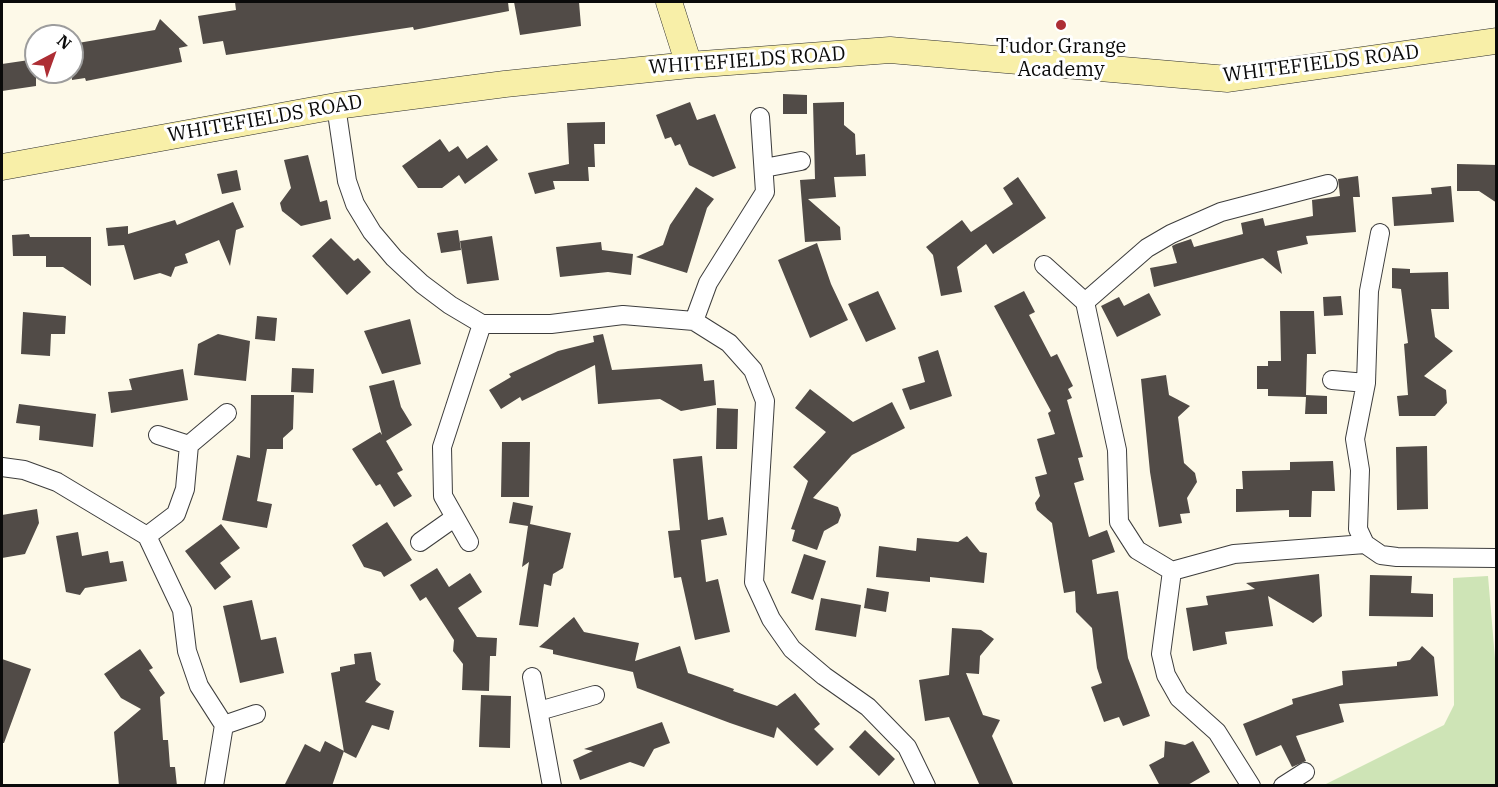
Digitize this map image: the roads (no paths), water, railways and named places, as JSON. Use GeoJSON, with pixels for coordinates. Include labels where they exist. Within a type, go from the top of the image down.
{"type":"FeatureCollection","features":[{"type":"Feature","properties":{"kind":"street"},"geometry":{"type":"LineString","coordinates":[[669,2],[689,65]]}},
{"type":"Feature","properties":{"kind":"street","name":"WHITEFIELDS ROAD"},"geometry":{"type":"LineString","coordinates":[[2,167],[336,106],[505,84],[689,65],[891,51],[1228,79],[1497,41]]}},
{"type":"Feature","properties":{"kind":"street"},"geometry":{"type":"LineString","coordinates":[[336,106],[347,181],[355,204],[372,232],[394,258],[422,284],[482,324],[550,324],[623,315],[694,321],[729,343],[753,370],[765,401],[754,582],[771,619],[792,649],[824,676],[868,707],[907,747],[926,786]]}},
{"type":"Feature","properties":{"kind":"street"},"geometry":{"type":"LineString","coordinates":[[694,321],[708,283],[765,192],[760,117]]}},
{"type":"Feature","properties":{"kind":"street"},"geometry":{"type":"LineString","coordinates":[[764,168],[801,161]]}},
{"type":"Feature","properties":{"kind":"street"},"geometry":{"type":"LineString","coordinates":[[1084,302],[1148,248],[1221,212],[1328,184]]}},
{"type":"Feature","properties":{"kind":"street"},"geometry":{"type":"LineString","coordinates":[[1380,233],[1369,291],[1366,382],[1355,439],[1359,470],[1358,529],[1365,544],[1381,555],[1497,558]]}},
{"type":"Feature","properties":{"kind":"street"},"geometry":{"type":"LineString","coordinates":[[1044,265],[1084,302],[1117,450],[1119,522],[1137,550],[1172,571],[1234,554],[1365,544]]}},
{"type":"Feature","properties":{"kind":"street"},"geometry":{"type":"LineString","coordinates":[[469,542],[443,496],[442,447],[482,324]]}},
{"type":"Feature","properties":{"kind":"street"},"geometry":{"type":"LineString","coordinates":[[1332,380],[1366,382]]}},
{"type":"Feature","properties":{"kind":"street"},"geometry":{"type":"LineString","coordinates":[[147,536],[176,514],[185,489],[189,445],[227,413]]}},
{"type":"Feature","properties":{"kind":"street"},"geometry":{"type":"LineString","coordinates":[[158,435],[189,445]]}},
{"type":"Feature","properties":{"kind":"street"},"geometry":{"type":"LineString","coordinates":[[2,466],[24,470],[57,482],[147,536],[182,610],[187,651],[199,686],[224,725],[214,786]]}},
{"type":"Feature","properties":{"kind":"street"},"geometry":{"type":"LineString","coordinates":[[420,542],[454,518]]}},
{"type":"Feature","properties":{"kind":"street"},"geometry":{"type":"LineString","coordinates":[[1172,571],[1161,654],[1166,675],[1179,698],[1217,732],[1251,786]]}},
{"type":"Feature","properties":{"kind":"street"},"geometry":{"type":"LineString","coordinates":[[532,677],[552,786]]}},
{"type":"Feature","properties":{"kind":"street"},"geometry":{"type":"LineString","coordinates":[[539,711],[595,695]]}},
{"type":"Feature","properties":{"kind":"street"},"geometry":{"type":"LineString","coordinates":[[224,725],[256,714]]}},
{"type":"Feature","properties":{"kind":"street"},"geometry":{"type":"LineString","coordinates":[[1283,786],[1305,772]]}},
{"type":"Feature","properties":{"kind":"place","name":"Tudor Grange Academy"},"geometry":{"type":"Point","coordinates":[1061,25]}}]}
